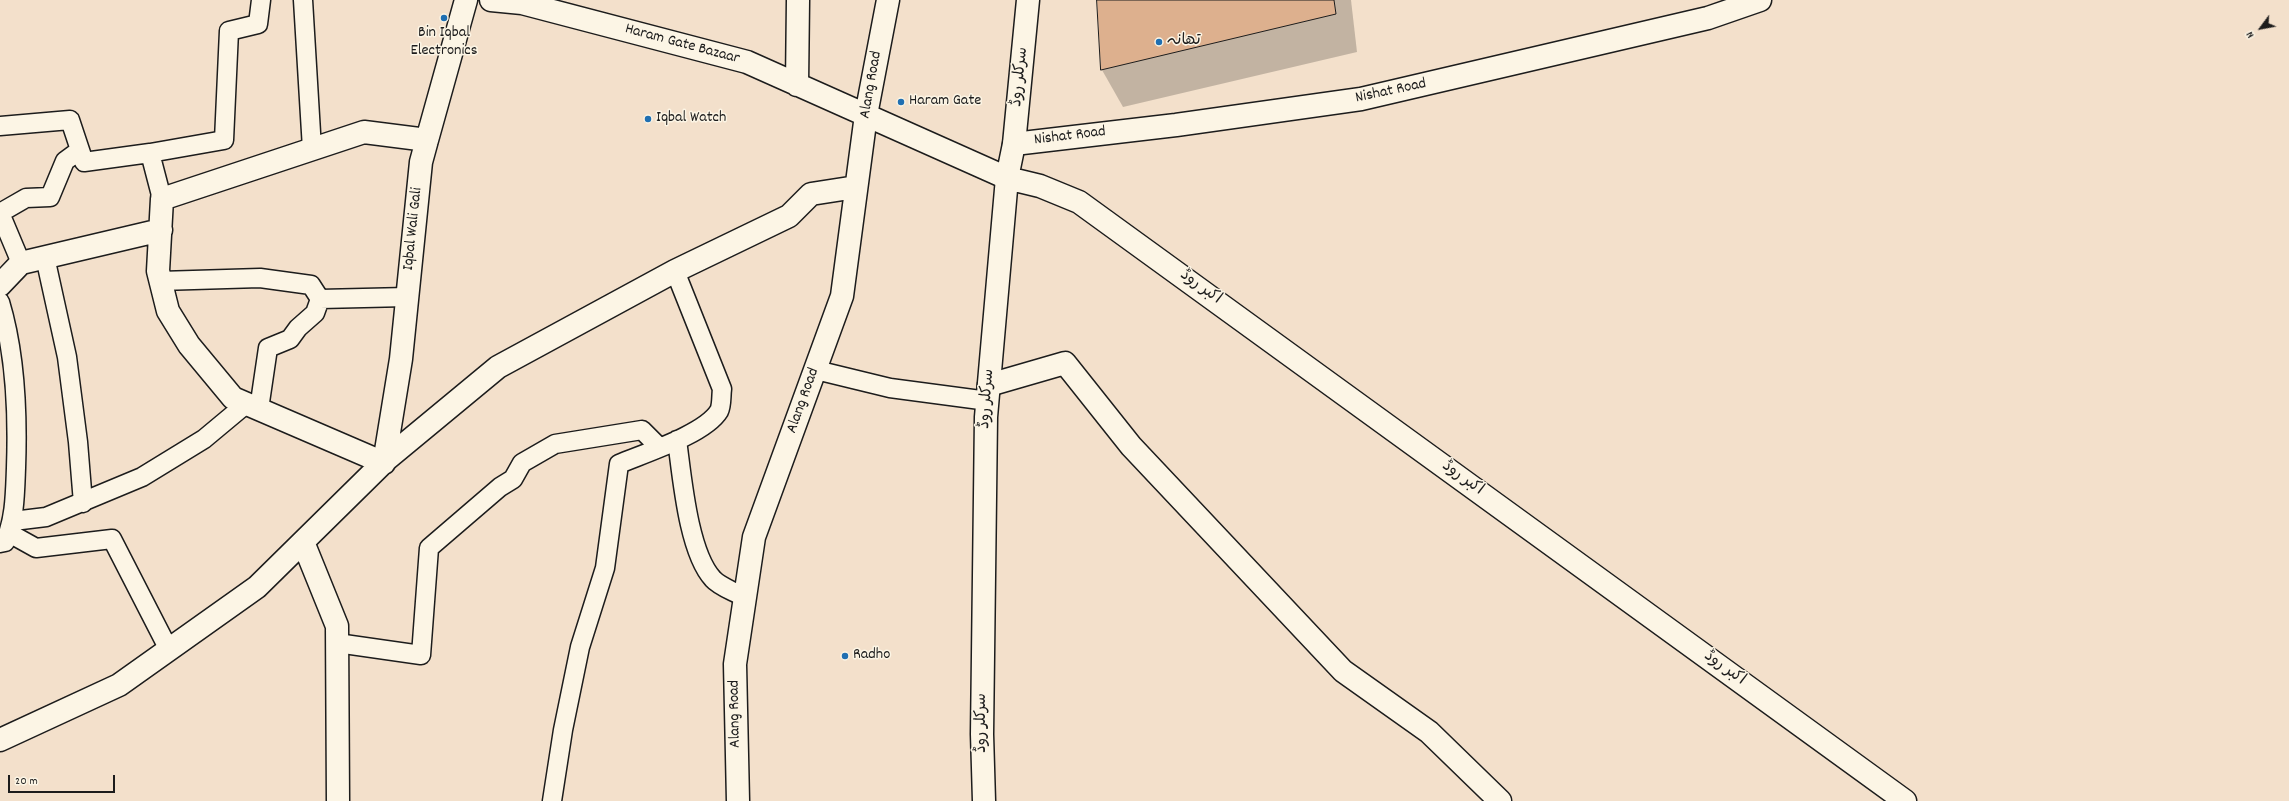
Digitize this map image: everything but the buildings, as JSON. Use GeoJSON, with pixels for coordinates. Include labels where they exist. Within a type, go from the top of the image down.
{"type":"FeatureCollection","features":[{"type":"Feature","properties":{"kind":"street","name":"Iqbal Wali Gali"},"geometry":{"type":"LineString","coordinates":[[384,463],[401,359],[421,162],[466,0]]}},
{"type":"Feature","properties":{"kind":"street","name":"Haram Gate Bazaar"},"geometry":{"type":"LineString","coordinates":[[498,0],[522,2],[747,62],[866,115]]}},
{"type":"Feature","properties":{"kind":"street"},"geometry":{"type":"LineString","coordinates":[[797,85],[798,0]]}},
{"type":"Feature","properties":{"kind":"street","name":"Alang Road"},"geometry":{"type":"LineString","coordinates":[[738,801],[735,664],[754,538],[842,296],[866,115],[888,0]]}},
{"type":"Feature","properties":{"kind":"street","name":"سرکلر روڈ"},"geometry":{"type":"LineString","coordinates":[[984,801],[982,734],[988,393],[1007,178],[1014,144],[1028,0]]}},
{"type":"Feature","properties":{"kind":"street","name":"Nishat Road"},"geometry":{"type":"LineString","coordinates":[[1014,144],[1176,125],[1361,99],[1708,18],[1760,0]]}},
{"type":"Feature","properties":{"kind":"street","name":"اکبر روڈ"},"geometry":{"type":"LineString","coordinates":[[866,115],[1007,178],[1040,186],[1079,202],[1905,801]]}},
{"type":"Feature","properties":{"kind":"street"},"geometry":{"type":"LineString","coordinates":[[384,463],[233,398],[189,345],[168,310],[158,272],[162,199],[364,132],[428,140]]}},
{"type":"Feature","properties":{"kind":"street"},"geometry":{"type":"LineString","coordinates":[[0,740],[119,685],[257,587],[384,463],[498,367],[675,271],[789,216],[811,194],[856,187]]}},
{"type":"Feature","properties":{"kind":"street"},"geometry":{"type":"LineString","coordinates":[[0,285],[21,263],[161,230]]}},
{"type":"Feature","properties":{"kind":"street"},"geometry":{"type":"LineString","coordinates":[[988,393],[1065,362],[1130,446],[1343,672],[1429,732],[1500,801]]}},
{"type":"Feature","properties":{"kind":"street"},"geometry":{"type":"LineString","coordinates":[[303,542],[336,626],[338,801]]}},
{"type":"Feature","properties":{"kind":"lane"},"geometry":{"type":"LineString","coordinates":[[0,126],[70,120],[84,162],[150,153],[224,140],[229,31],[258,24],[261,0]]}},
{"type":"Feature","properties":{"kind":"lane"},"geometry":{"type":"LineString","coordinates":[[303,0],[312,149]]}},
{"type":"Feature","properties":{"kind":"lane"},"geometry":{"type":"LineString","coordinates":[[21,263],[0,213],[26,198],[50,197],[65,161],[80,150]]}},
{"type":"Feature","properties":{"kind":"lane"},"geometry":{"type":"LineString","coordinates":[[150,153],[162,199]]}},
{"type":"Feature","properties":{"kind":"lane"},"geometry":{"type":"LineString","coordinates":[[45,257],[67,357],[78,442],[82,503]]}},
{"type":"Feature","properties":{"kind":"lane"},"geometry":{"type":"LineString","coordinates":[[552,801],[563,730],[580,647],[604,568],[619,464],[677,440],[710,422],[720,409],[722,389],[675,271]]}},
{"type":"Feature","properties":{"kind":"lane"},"geometry":{"type":"LineString","coordinates":[[160,281],[260,278],[311,285],[320,300]]}},
{"type":"Feature","properties":{"kind":"lane"},"geometry":{"type":"LineString","coordinates":[[320,300],[407,297]]}},
{"type":"Feature","properties":{"kind":"lane"},"geometry":{"type":"LineString","coordinates":[[7,532],[110,492],[155,470],[253,406],[268,348],[290,339],[298,328],[315,313],[320,300]]}},
{"type":"Feature","properties":{"kind":"lane"},"geometry":{"type":"LineString","coordinates":[[0,302],[9,329],[18,425],[7,532]]}},
{"type":"Feature","properties":{"kind":"lane"},"geometry":{"type":"LineString","coordinates":[[816,370],[890,388],[988,393]]}},
{"type":"Feature","properties":{"kind":"lane"},"geometry":{"type":"LineString","coordinates":[[337,643],[422,655],[429,548],[500,487],[513,479],[522,463],[555,444],[642,430],[658,447]]}},
{"type":"Feature","properties":{"kind":"lane"},"geometry":{"type":"LineString","coordinates":[[677,440],[688,515],[700,556],[713,579],[745,598]]}},
{"type":"Feature","properties":{"kind":"lane"},"geometry":{"type":"LineString","coordinates":[[7,532],[36,548],[112,539],[169,650]]}},
{"type":"Feature","properties":{"kind":"place","name":"Bin Iqbal Electronics"},"geometry":{"type":"Point","coordinates":[444,18]}},
{"type":"Feature","properties":{"kind":"place","name":"تھانہ"},"geometry":{"type":"Point","coordinates":[1159,42]}},
{"type":"Feature","properties":{"kind":"place","name":"Haram Gate"},"geometry":{"type":"Point","coordinates":[901,102]}},
{"type":"Feature","properties":{"kind":"place","name":"Iqbal Watch"},"geometry":{"type":"Point","coordinates":[648,119]}},
{"type":"Feature","properties":{"kind":"place","name":"Radho"},"geometry":{"type":"Point","coordinates":[845,656]}}]}
